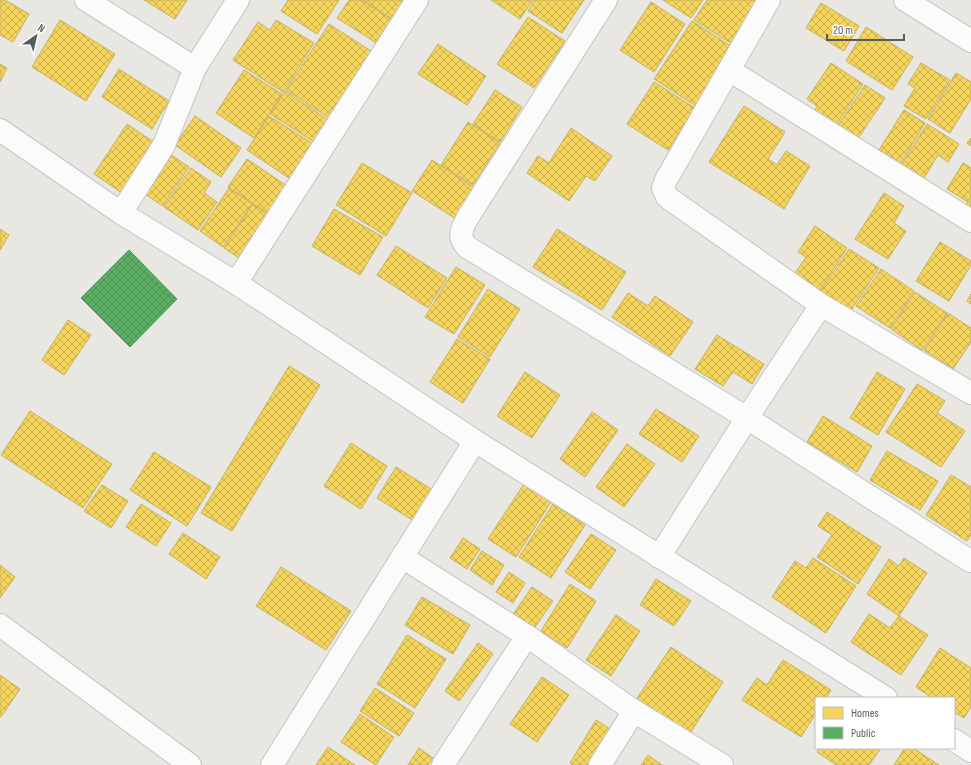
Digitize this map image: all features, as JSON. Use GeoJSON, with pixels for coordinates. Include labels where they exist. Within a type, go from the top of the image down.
{"type":"FeatureCollection","features":[{"type":"Feature","properties":{"kind":"street"},"geometry":{"type":"LineString","coordinates":[[86,0],[195,68]]}},
{"type":"Feature","properties":{"kind":"street"},"geometry":{"type":"LineString","coordinates":[[121,213],[164,145],[195,68],[238,0]]}},
{"type":"Feature","properties":{"kind":"street"},"geometry":{"type":"LineString","coordinates":[[236,283],[417,0]]}},
{"type":"Feature","properties":{"kind":"street"},"geometry":{"type":"LineString","coordinates":[[606,0],[468,217],[462,228],[461,237],[463,242],[467,247],[748,418],[970,561]]}},
{"type":"Feature","properties":{"kind":"street"},"geometry":{"type":"LineString","coordinates":[[770,0],[666,180],[663,188],[667,197],[821,305],[971,393]]}},
{"type":"Feature","properties":{"kind":"street"},"geometry":{"type":"LineString","coordinates":[[905,0],[931,9],[971,41]]}},
{"type":"Feature","properties":{"kind":"street"},"geometry":{"type":"LineString","coordinates":[[729,70],[971,221]]}},
{"type":"Feature","properties":{"kind":"street"},"geometry":{"type":"LineString","coordinates":[[0,130],[121,213],[236,283],[475,440],[659,557],[884,697]]}},
{"type":"Feature","properties":{"kind":"street"},"geometry":{"type":"LineString","coordinates":[[659,557],[821,305]]}},
{"type":"Feature","properties":{"kind":"street"},"geometry":{"type":"LineString","coordinates":[[272,765],[475,440]]}},
{"type":"Feature","properties":{"kind":"street"},"geometry":{"type":"LineString","coordinates":[[402,557],[527,636],[634,711],[722,765]]}},
{"type":"Feature","properties":{"kind":"street"},"geometry":{"type":"LineString","coordinates":[[0,625],[190,765]]}},
{"type":"Feature","properties":{"kind":"street"},"geometry":{"type":"LineString","coordinates":[[443,765],[527,636]]}},
{"type":"Feature","properties":{"kind":"street"},"geometry":{"type":"LineString","coordinates":[[600,765],[634,711]]}},
{"type":"Feature","properties":{"kind":"street"},"geometry":{"type":"LineString","coordinates":[[955,741],[971,751]]}},
{"type":"Feature","properties":{"kind":"building: Homes"},"geometry":{"type":"Polygon","coordinates":[[[0,0],[5,0],[29,14],[13,42],[0,35],[0,0]]]}},
{"type":"Feature","properties":{"kind":"building: Homes"},"geometry":{"type":"Polygon","coordinates":[[[144,0],[187,0],[175,19],[144,0]]]}},
{"type":"Feature","properties":{"kind":"building: Homes"},"geometry":{"type":"Polygon","coordinates":[[[288,0],[339,0],[317,34],[281,11],[288,0]]]}},
{"type":"Feature","properties":{"kind":"building: Homes"},"geometry":{"type":"Polygon","coordinates":[[[349,0],[361,0],[394,21],[378,44],[337,18],[349,0]]]}},
{"type":"Feature","properties":{"kind":"building: Homes"},"geometry":{"type":"Polygon","coordinates":[[[363,0],[407,0],[394,20],[363,0]]]}},
{"type":"Feature","properties":{"kind":"building: Homes"},"geometry":{"type":"Polygon","coordinates":[[[491,0],[533,0],[520,19],[491,0]]]}},
{"type":"Feature","properties":{"kind":"building: Homes"},"geometry":{"type":"Polygon","coordinates":[[[535,0],[584,0],[562,33],[528,11],[535,0]]]}},
{"type":"Feature","properties":{"kind":"building: Homes"},"geometry":{"type":"Polygon","coordinates":[[[663,0],[703,0],[691,18],[663,0]]]}},
{"type":"Feature","properties":{"kind":"building: Homes"},"geometry":{"type":"Polygon","coordinates":[[[707,0],[767,0],[737,47],[694,20],[707,0]]]}},
{"type":"Feature","properties":{"kind":"building: Homes"},"geometry":{"type":"Polygon","coordinates":[[[651,2],[685,24],[654,72],[620,50],[651,2]]]}},
{"type":"Feature","properties":{"kind":"building: Homes"},"geometry":{"type":"Polygon","coordinates":[[[821,3],[859,26],[844,51],[806,28],[821,3]]]}},
{"type":"Feature","properties":{"kind":"building: Homes"},"geometry":{"type":"Polygon","coordinates":[[[528,17],[565,41],[534,88],[497,64],[528,17]]]}},
{"type":"Feature","properties":{"kind":"building: Homes"},"geometry":{"type":"Polygon","coordinates":[[[60,20],[115,54],[86,101],[32,67],[60,20]]]}},
{"type":"Feature","properties":{"kind":"building: Homes"},"geometry":{"type":"Polygon","coordinates":[[[276,20],[314,43],[283,92],[233,60],[258,22],[270,30],[276,20]]]}},
{"type":"Feature","properties":{"kind":"building: Homes"},"geometry":{"type":"Polygon","coordinates":[[[692,21],[734,48],[696,106],[654,79],[692,21]]]}},
{"type":"Feature","properties":{"kind":"building: Homes"},"geometry":{"type":"Polygon","coordinates":[[[329,24],[377,55],[334,121],[286,90],[329,24]]]}},
{"type":"Feature","properties":{"kind":"building: Homes"},"geometry":{"type":"Polygon","coordinates":[[[866,27],[913,57],[892,90],[846,61],[866,27]]]}},
{"type":"Feature","properties":{"kind":"building: Homes"},"geometry":{"type":"Polygon","coordinates":[[[438,44],[486,76],[467,105],[418,74],[438,44]]]}},
{"type":"Feature","properties":{"kind":"building: Homes"},"geometry":{"type":"Polygon","coordinates":[[[831,63],[863,84],[835,127],[813,113],[817,106],[807,99],[831,63]]]}},
{"type":"Feature","properties":{"kind":"building: Homes"},"geometry":{"type":"Polygon","coordinates":[[[921,63],[950,80],[926,119],[904,106],[915,88],[908,84],[921,63]]]}},
{"type":"Feature","properties":{"kind":"building: Homes"},"geometry":{"type":"Polygon","coordinates":[[[0,64],[7,68],[0,82],[0,64]]]}},
{"type":"Feature","properties":{"kind":"building: Homes"},"geometry":{"type":"Polygon","coordinates":[[[119,69],[169,101],[152,129],[102,97],[119,69]]]}},
{"type":"Feature","properties":{"kind":"building: Homes"},"geometry":{"type":"Polygon","coordinates":[[[244,70],[282,94],[254,138],[216,113],[244,70]]]}},
{"type":"Feature","properties":{"kind":"building: Homes"},"geometry":{"type":"Polygon","coordinates":[[[956,73],[971,82],[971,99],[950,133],[928,119],[956,73]]]}},
{"type":"Feature","properties":{"kind":"building: Homes"},"geometry":{"type":"Polygon","coordinates":[[[654,82],[695,108],[668,150],[627,124],[654,82]]]}},
{"type":"Feature","properties":{"kind":"building: Homes"},"geometry":{"type":"Polygon","coordinates":[[[865,85],[885,98],[855,143],[835,130],[865,85]]]}},
{"type":"Feature","properties":{"kind":"building: Homes"},"geometry":{"type":"Polygon","coordinates":[[[495,90],[522,107],[500,142],[473,124],[495,90]]]}},
{"type":"Feature","properties":{"kind":"building: Homes"},"geometry":{"type":"Polygon","coordinates":[[[285,91],[333,123],[319,145],[270,114],[285,91]]]}},
{"type":"Feature","properties":{"kind":"building: Homes"},"geometry":{"type":"Polygon","coordinates":[[[744,106],[785,132],[768,159],[777,165],[786,151],[810,166],[784,209],[709,162],[744,106]]]}},
{"type":"Feature","properties":{"kind":"building: Homes"},"geometry":{"type":"Polygon","coordinates":[[[904,110],[925,123],[901,163],[879,150],[904,110]]]}},
{"type":"Feature","properties":{"kind":"building: Homes"},"geometry":{"type":"Polygon","coordinates":[[[195,116],[241,148],[221,177],[175,145],[195,116]]]}},
{"type":"Feature","properties":{"kind":"building: Homes"},"geometry":{"type":"Polygon","coordinates":[[[269,116],[318,147],[295,182],[247,150],[269,116]]]}},
{"type":"Feature","properties":{"kind":"building: Homes"},"geometry":{"type":"Polygon","coordinates":[[[468,122],[500,143],[473,185],[441,165],[468,122]]]}},
{"type":"Feature","properties":{"kind":"building: Homes"},"geometry":{"type":"Polygon","coordinates":[[[127,124],[161,147],[128,197],[94,174],[127,124]]]}},
{"type":"Feature","properties":{"kind":"building: Homes"},"geometry":{"type":"Polygon","coordinates":[[[927,124],[959,144],[948,162],[938,155],[924,178],[902,164],[927,124]]]}},
{"type":"Feature","properties":{"kind":"building: Homes"},"geometry":{"type":"Polygon","coordinates":[[[571,128],[612,156],[595,181],[586,176],[569,201],[527,173],[538,156],[549,163],[571,128]]]}},
{"type":"Feature","properties":{"kind":"building: Homes"},"geometry":{"type":"Polygon","coordinates":[[[971,138],[971,146],[967,143],[971,138]]]}},
{"type":"Feature","properties":{"kind":"building: Homes"},"geometry":{"type":"Polygon","coordinates":[[[165,151],[189,167],[163,206],[139,190],[165,151]]]}},
{"type":"Feature","properties":{"kind":"building: Homes"},"geometry":{"type":"Polygon","coordinates":[[[247,159],[293,190],[275,218],[228,187],[247,159]]]}},
{"type":"Feature","properties":{"kind":"building: Homes"},"geometry":{"type":"Polygon","coordinates":[[[432,160],[481,192],[461,222],[412,191],[432,160]]]}},
{"type":"Feature","properties":{"kind":"building: Homes"},"geometry":{"type":"Polygon","coordinates":[[[362,163],[412,193],[386,236],[336,205],[362,163]]]}},
{"type":"Feature","properties":{"kind":"building: Homes"},"geometry":{"type":"Polygon","coordinates":[[[963,163],[971,168],[971,213],[964,208],[968,202],[947,189],[963,163]]]}},
{"type":"Feature","properties":{"kind":"building: Homes"},"geometry":{"type":"Polygon","coordinates":[[[191,168],[211,182],[204,193],[217,202],[198,230],[164,207],[191,168]]]}},
{"type":"Feature","properties":{"kind":"building: Homes"},"geometry":{"type":"Polygon","coordinates":[[[229,188],[252,204],[223,247],[200,231],[229,188]]]}},
{"type":"Feature","properties":{"kind":"building: Homes"},"geometry":{"type":"Polygon","coordinates":[[[884,193],[904,206],[894,223],[906,231],[888,259],[855,239],[884,193]]]}},
{"type":"Feature","properties":{"kind":"building: Homes"},"geometry":{"type":"Polygon","coordinates":[[[253,204],[274,219],[245,262],[224,248],[253,204]]]}},
{"type":"Feature","properties":{"kind":"building: Homes"},"geometry":{"type":"Polygon","coordinates":[[[334,209],[383,237],[360,275],[312,246],[334,209]]]}},
{"type":"Feature","properties":{"kind":"building: Homes"},"geometry":{"type":"Polygon","coordinates":[[[815,226],[847,248],[820,290],[795,273],[806,257],[798,252],[815,226]]]}},
{"type":"Feature","properties":{"kind":"building: Homes"},"geometry":{"type":"Polygon","coordinates":[[[0,229],[9,235],[0,250],[0,229]]]}},
{"type":"Feature","properties":{"kind":"building: Homes"},"geometry":{"type":"Polygon","coordinates":[[[557,229],[626,272],[602,310],[533,267],[557,229]]]}},
{"type":"Feature","properties":{"kind":"building: Homes"},"geometry":{"type":"Polygon","coordinates":[[[940,242],[971,261],[971,265],[949,301],[916,281],[940,242]]]}},
{"type":"Feature","properties":{"kind":"building: Homes"},"geometry":{"type":"Polygon","coordinates":[[[396,246],[447,278],[428,308],[377,275],[396,246]]]}},
{"type":"Feature","properties":{"kind":"building: Homes"},"geometry":{"type":"Polygon","coordinates":[[[849,249],[879,268],[850,312],[820,292],[849,249]]]}},
{"type":"Feature","properties":{"kind":"building: Homes"},"geometry":{"type":"Polygon","coordinates":[[[456,267],[485,285],[454,334],[425,317],[456,267]]]}},
{"type":"Feature","properties":{"kind":"building: Homes"},"geometry":{"type":"Polygon","coordinates":[[[881,269],[914,291],[890,328],[856,306],[881,269]]]}},
{"type":"Feature","properties":{"kind":"building: Homes"},"geometry":{"type":"Polygon","coordinates":[[[488,289],[520,309],[490,357],[458,337],[488,289]]]}},
{"type":"Feature","properties":{"kind":"building: Homes"},"geometry":{"type":"Polygon","coordinates":[[[915,292],[947,313],[922,350],[891,329],[915,292]]]}},
{"type":"Feature","properties":{"kind":"building: Homes"},"geometry":{"type":"Polygon","coordinates":[[[628,293],[648,306],[655,296],[693,322],[670,356],[612,317],[628,293]]]}},
{"type":"Feature","properties":{"kind":"building: Homes"},"geometry":{"type":"Polygon","coordinates":[[[971,294],[971,304],[967,301],[971,294]]]}},
{"type":"Feature","properties":{"kind":"building: Homes"},"geometry":{"type":"Polygon","coordinates":[[[948,313],[971,328],[971,342],[953,369],[924,350],[948,313]]]}},
{"type":"Feature","properties":{"kind":"building: Homes"},"geometry":{"type":"Polygon","coordinates":[[[68,320],[91,335],[64,375],[42,360],[68,320]]]}},
{"type":"Feature","properties":{"kind":"building: Homes"},"geometry":{"type":"Polygon","coordinates":[[[717,335],[764,364],[752,384],[733,372],[723,386],[695,369],[717,335]]]}},
{"type":"Feature","properties":{"kind":"building: Homes"},"geometry":{"type":"Polygon","coordinates":[[[457,339],[490,359],[463,403],[430,382],[457,339]]]}},
{"type":"Feature","properties":{"kind":"building: Homes"},"geometry":{"type":"Polygon","coordinates":[[[289,366],[320,385],[232,531],[201,513],[289,366]]]}},
{"type":"Feature","properties":{"kind":"building: Homes"},"geometry":{"type":"Polygon","coordinates":[[[525,372],[560,395],[532,438],[497,416],[525,372]]]}},
{"type":"Feature","properties":{"kind":"building: Homes"},"geometry":{"type":"Polygon","coordinates":[[[877,372],[905,389],[878,435],[850,418],[877,372]]]}},
{"type":"Feature","properties":{"kind":"building: Homes"},"geometry":{"type":"Polygon","coordinates":[[[917,384],[945,401],[937,413],[965,431],[941,467],[886,432],[917,384]]]}},
{"type":"Feature","properties":{"kind":"building: Homes"},"geometry":{"type":"Polygon","coordinates":[[[656,409],[699,436],[682,462],[639,434],[656,409]]]}},
{"type":"Feature","properties":{"kind":"building: Homes"},"geometry":{"type":"Polygon","coordinates":[[[30,411],[112,464],[83,508],[1,455],[30,411]]]}},
{"type":"Feature","properties":{"kind":"building: Homes"},"geometry":{"type":"Polygon","coordinates":[[[592,412],[618,430],[585,477],[560,459],[592,412]]]}},
{"type":"Feature","properties":{"kind":"building: Homes"},"geometry":{"type":"Polygon","coordinates":[[[823,416],[872,446],[857,472],[807,442],[823,416]]]}},
{"type":"Feature","properties":{"kind":"building: Homes"},"geometry":{"type":"Polygon","coordinates":[[[351,443],[387,466],[361,509],[324,486],[351,443]]]}},
{"type":"Feature","properties":{"kind":"building: Homes"},"geometry":{"type":"Polygon","coordinates":[[[627,444],[655,464],[624,507],[596,487],[627,444]]]}},
{"type":"Feature","properties":{"kind":"building: Homes"},"geometry":{"type":"Polygon","coordinates":[[[887,451],[938,481],[920,510],[870,480],[887,451]]]}},
{"type":"Feature","properties":{"kind":"building: Homes"},"geometry":{"type":"Polygon","coordinates":[[[154,452],[211,487],[187,526],[130,490],[154,452]]]}},
{"type":"Feature","properties":{"kind":"building: Homes"},"geometry":{"type":"Polygon","coordinates":[[[396,467],[436,492],[417,523],[377,498],[396,467]]]}},
{"type":"Feature","properties":{"kind":"building: Homes"},"geometry":{"type":"Polygon","coordinates":[[[951,475],[971,487],[971,535],[967,541],[926,515],[951,475]]]}},
{"type":"Feature","properties":{"kind":"building: Homes"},"geometry":{"type":"Polygon","coordinates":[[[524,484],[551,502],[516,557],[488,539],[524,484]]]}},
{"type":"Feature","properties":{"kind":"building: Homes"},"geometry":{"type":"Polygon","coordinates":[[[102,485],[128,501],[111,528],[84,511],[102,485]]]}},
{"type":"Feature","properties":{"kind":"building: Homes"},"geometry":{"type":"Polygon","coordinates":[[[141,504],[171,523],[156,546],[126,527],[141,504]]]}},
{"type":"Feature","properties":{"kind":"building: Homes"},"geometry":{"type":"Polygon","coordinates":[[[553,504],[585,525],[551,578],[519,557],[553,504]]]}},
{"type":"Feature","properties":{"kind":"building: Homes"},"geometry":{"type":"Polygon","coordinates":[[[827,512],[881,547],[858,584],[817,557],[832,535],[818,526],[827,512]]]}},
{"type":"Feature","properties":{"kind":"building: Homes"},"geometry":{"type":"Polygon","coordinates":[[[183,533],[220,557],[206,579],[169,554],[183,533]]]}},
{"type":"Feature","properties":{"kind":"building: Homes"},"geometry":{"type":"Polygon","coordinates":[[[591,534],[616,550],[590,589],[565,572],[591,534]]]}},
{"type":"Feature","properties":{"kind":"building: Homes"},"geometry":{"type":"Polygon","coordinates":[[[463,538],[480,549],[467,569],[450,558],[463,538]]]}},
{"type":"Feature","properties":{"kind":"building: Homes"},"geometry":{"type":"Polygon","coordinates":[[[482,551],[504,565],[492,585],[470,570],[482,551]]]}},
{"type":"Feature","properties":{"kind":"building: Homes"},"geometry":{"type":"Polygon","coordinates":[[[813,558],[856,586],[826,633],[772,597],[795,561],[806,568],[813,558]]]}},
{"type":"Feature","properties":{"kind":"building: Homes"},"geometry":{"type":"Polygon","coordinates":[[[904,558],[927,573],[899,616],[867,594],[889,559],[899,566],[904,558]]]}},
{"type":"Feature","properties":{"kind":"building: Homes"},"geometry":{"type":"Polygon","coordinates":[[[0,565],[15,577],[0,598],[0,565]]]}},
{"type":"Feature","properties":{"kind":"building: Homes"},"geometry":{"type":"Polygon","coordinates":[[[281,567],[351,611],[326,650],[256,606],[281,567]]]}},
{"type":"Feature","properties":{"kind":"building: Homes"},"geometry":{"type":"Polygon","coordinates":[[[509,572],[525,583],[513,603],[496,592],[509,572]]]}},
{"type":"Feature","properties":{"kind":"building: Homes"},"geometry":{"type":"Polygon","coordinates":[[[656,579],[691,601],[674,626],[640,605],[656,579]]]}},
{"type":"Feature","properties":{"kind":"building: Homes"},"geometry":{"type":"Polygon","coordinates":[[[570,584],[596,601],[567,648],[541,631],[570,584]]]}},
{"type":"Feature","properties":{"kind":"building: Homes"},"geometry":{"type":"Polygon","coordinates":[[[532,587],[553,601],[533,630],[512,616],[532,587]]]}},
{"type":"Feature","properties":{"kind":"building: Homes"},"geometry":{"type":"Polygon","coordinates":[[[422,597],[470,625],[453,654],[405,625],[422,597]]]}},
{"type":"Feature","properties":{"kind":"building: Homes"},"geometry":{"type":"Polygon","coordinates":[[[869,614],[890,628],[899,616],[928,635],[901,675],[851,642],[869,614]]]}},
{"type":"Feature","properties":{"kind":"building: Homes"},"geometry":{"type":"Polygon","coordinates":[[[616,615],[640,631],[611,676],[586,660],[616,615]]]}},
{"type":"Feature","properties":{"kind":"building: Homes"},"geometry":{"type":"Polygon","coordinates":[[[407,635],[446,659],[415,708],[377,684],[407,635]]]}},
{"type":"Feature","properties":{"kind":"building: Homes"},"geometry":{"type":"Polygon","coordinates":[[[478,643],[493,654],[459,701],[445,691],[478,643]]]}},
{"type":"Feature","properties":{"kind":"building: Homes"},"geometry":{"type":"Polygon","coordinates":[[[671,647],[723,682],[689,735],[636,700],[671,647]]]}},
{"type":"Feature","properties":{"kind":"building: Homes"},"geometry":{"type":"Polygon","coordinates":[[[940,648],[971,668],[971,707],[964,718],[955,713],[955,697],[931,697],[916,687],[940,648]]]}},
{"type":"Feature","properties":{"kind":"building: Homes"},"geometry":{"type":"Polygon","coordinates":[[[783,660],[831,690],[827,697],[815,697],[815,715],[801,737],[742,700],[757,678],[767,685],[783,660]]]}},
{"type":"Feature","properties":{"kind":"building: Homes"},"geometry":{"type":"Polygon","coordinates":[[[0,675],[20,689],[1,717],[0,716],[0,675]]]}},
{"type":"Feature","properties":{"kind":"building: Homes"},"geometry":{"type":"Polygon","coordinates":[[[542,677],[569,695],[537,742],[510,724],[542,677]]]}},
{"type":"Feature","properties":{"kind":"building: Homes"},"geometry":{"type":"Polygon","coordinates":[[[375,688],[414,713],[399,736],[360,711],[375,688]]]}},
{"type":"Feature","properties":{"kind":"building: Homes"},"geometry":{"type":"Polygon","coordinates":[[[360,714],[394,737],[376,765],[341,742],[360,714]]]}},
{"type":"Feature","properties":{"kind":"building: Homes"},"geometry":{"type":"Polygon","coordinates":[[[596,720],[615,732],[595,765],[573,765],[570,763],[596,720]]]}},
{"type":"Feature","properties":{"kind":"building: Homes"},"geometry":{"type":"Polygon","coordinates":[[[328,747],[355,765],[316,765],[328,747]]]}},
{"type":"Feature","properties":{"kind":"building: Homes"},"geometry":{"type":"Polygon","coordinates":[[[419,748],[433,758],[428,765],[408,765],[419,748]]]}},
{"type":"Feature","properties":{"kind":"building: Homes"},"geometry":{"type":"Polygon","coordinates":[[[819,749],[880,749],[869,765],[836,765],[817,752],[819,749]]]}},
{"type":"Feature","properties":{"kind":"building: Homes"},"geometry":{"type":"Polygon","coordinates":[[[904,749],[915,749],[939,765],[894,765],[904,749]]]}},
{"type":"Feature","properties":{"kind":"building: Homes"},"geometry":{"type":"Polygon","coordinates":[[[648,755],[662,765],[641,765],[648,755]]]}},
{"type":"Feature","properties":{"kind":"building: Public"},"geometry":{"type":"Polygon","coordinates":[[[129,250],[177,299],[130,347],[81,298],[129,250]]]}}]}
